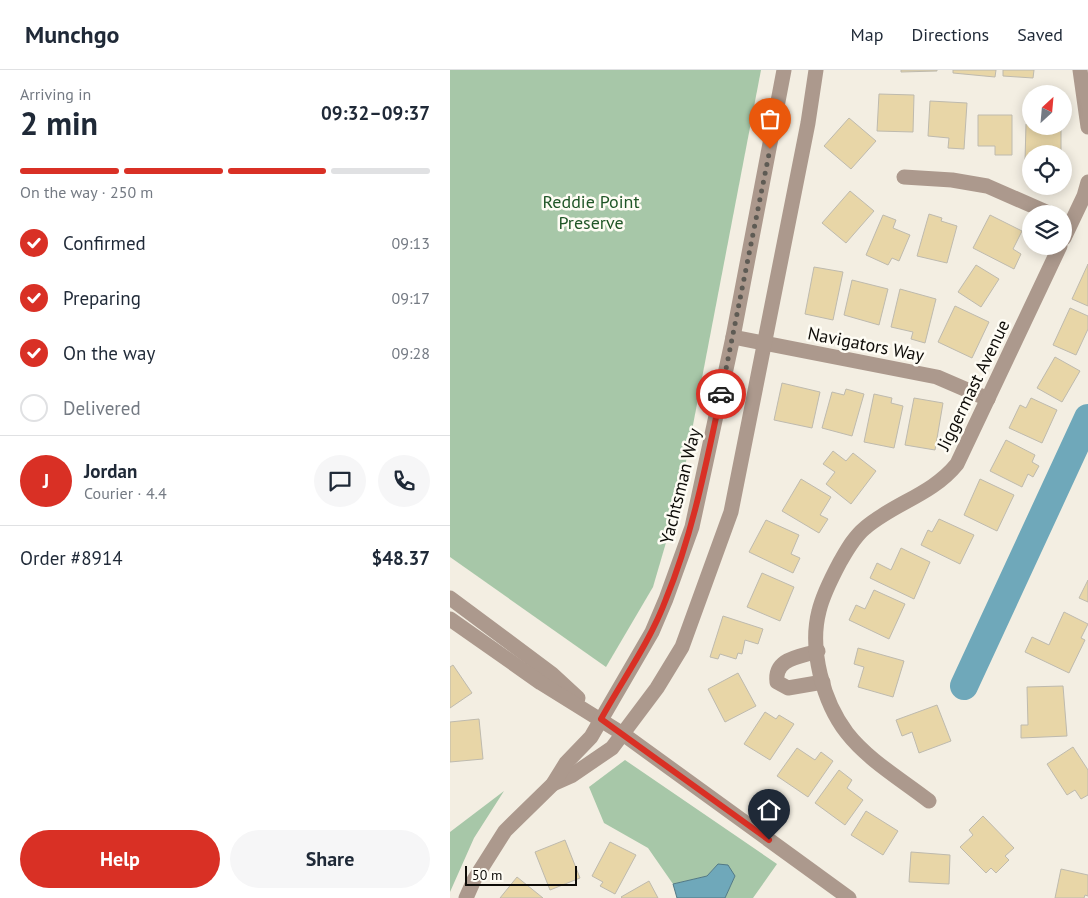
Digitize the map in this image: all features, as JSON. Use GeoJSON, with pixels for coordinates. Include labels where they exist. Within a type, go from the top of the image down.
{"type":"FeatureCollection","features":[{"type":"Feature","properties":{"kind":"street","name":"Yachtsman Way"},"geometry":{"type":"LineString","coordinates":[[553,784],[566,762],[591,736],[652,632],[689,536],[733,338],[784,70]]}},
{"type":"Feature","properties":{"kind":"street"},"geometry":{"type":"LineString","coordinates":[[466,898],[474,880],[505,831],[553,784],[571,776],[612,748],[682,647],[731,512],[808,124],[816,70]]}},
{"type":"Feature","properties":{"kind":"street"},"geometry":{"type":"LineString","coordinates":[[1080,70],[1088,126]]}},
{"type":"Feature","properties":{"kind":"street"},"geometry":{"type":"LineString","coordinates":[[904,177],[952,180],[987,186],[1030,205]]}},
{"type":"Feature","properties":{"kind":"street"},"geometry":{"type":"LineString","coordinates":[[1072,214],[1084,196],[1088,182]]}},
{"type":"Feature","properties":{"kind":"street","name":"Jiggermast Avenue"},"geometry":{"type":"LineString","coordinates":[[928,801],[858,746],[846,732],[829,703],[818,652],[817,629],[822,602],[836,571],[855,539],[865,528],[892,509],[932,488],[946,476],[965,450],[1056,255]]}},
{"type":"Feature","properties":{"kind":"street","name":"Navigators Way"},"geometry":{"type":"LineString","coordinates":[[733,338],[937,377],[988,399]]}},
{"type":"Feature","properties":{"kind":"street"},"geometry":{"type":"LineString","coordinates":[[450,598],[552,674],[601,719]]}},
{"type":"Feature","properties":{"kind":"street"},"geometry":{"type":"LineString","coordinates":[[450,619],[541,683],[623,734],[849,898]]}},
{"type":"Feature","properties":{"kind":"street"},"geometry":{"type":"LineString","coordinates":[[818,652],[786,660],[779,666],[776,674],[777,682],[788,688],[823,682]]}},
{"type":"Feature","properties":{"kind":"green space","name":"Reddie Point Preserve"},"geometry":{"type":"Polygon","coordinates":[[[450,70],[761,70],[679,498],[653,587],[606,667],[450,557],[450,70]]]}},
{"type":"Feature","properties":{"kind":"green space"},"geometry":{"type":"Polygon","coordinates":[[[625,760],[777,864],[753,898],[725,898],[735,876],[718,864],[707,876],[673,884],[648,848],[604,823],[589,787],[625,760]]]}},
{"type":"Feature","properties":{"kind":"green space"},"geometry":{"type":"Polygon","coordinates":[[[504,791],[474,838],[450,892],[450,832],[504,791]]]}},
{"type":"Feature","properties":{"kind":"water"},"geometry":{"type":"Polygon","coordinates":[[[718,864],[728,865],[735,876],[725,898],[677,898],[673,884],[707,876],[718,864]]]}},
{"type":"Feature","properties":{"kind":"building"},"geometry":{"type":"Polygon","coordinates":[[[901,70],[937,70],[937,71],[901,72],[901,70]]]}},
{"type":"Feature","properties":{"kind":"building"},"geometry":{"type":"Polygon","coordinates":[[[953,70],[996,70],[995,77],[953,73],[953,70]]]}},
{"type":"Feature","properties":{"kind":"building"},"geometry":{"type":"Polygon","coordinates":[[[1003,70],[1034,70],[1033,78],[1003,76],[1003,70]]]}},
{"type":"Feature","properties":{"kind":"building"},"geometry":{"type":"Polygon","coordinates":[[[879,94],[914,95],[913,132],[877,131],[879,94]]]}},
{"type":"Feature","properties":{"kind":"building"},"geometry":{"type":"Polygon","coordinates":[[[930,101],[967,103],[964,149],[948,148],[949,138],[928,136],[930,101]]]}},
{"type":"Feature","properties":{"kind":"building"},"geometry":{"type":"Polygon","coordinates":[[[978,115],[1012,115],[1012,155],[995,155],[995,146],[978,146],[978,115]]]}},
{"type":"Feature","properties":{"kind":"building"},"geometry":{"type":"Polygon","coordinates":[[[849,118],[876,141],[851,169],[824,146],[849,118]]]}},
{"type":"Feature","properties":{"kind":"building"},"geometry":{"type":"Polygon","coordinates":[[[1026,135],[1061,135],[1061,145],[1025,145],[1026,135]]]}},
{"type":"Feature","properties":{"kind":"building"},"geometry":{"type":"Polygon","coordinates":[[[850,191],[874,211],[846,243],[822,223],[850,191]]]}},
{"type":"Feature","properties":{"kind":"building"},"geometry":{"type":"Polygon","coordinates":[[[929,214],[942,218],[941,221],[957,226],[947,263],[917,256],[929,214]]]}},
{"type":"Feature","properties":{"kind":"building"},"geometry":{"type":"Polygon","coordinates":[[[883,215],[896,220],[893,228],[910,235],[899,261],[892,258],[888,265],[866,255],[883,215]]]}},
{"type":"Feature","properties":{"kind":"building"},"geometry":{"type":"Polygon","coordinates":[[[990,215],[1022,231],[1013,249],[1021,254],[1014,269],[973,248],[990,215]]]}},
{"type":"Feature","properties":{"kind":"building"},"geometry":{"type":"Polygon","coordinates":[[[1088,264],[1088,306],[1072,299],[1088,264]]]}},
{"type":"Feature","properties":{"kind":"building"},"geometry":{"type":"Polygon","coordinates":[[[976,265],[999,279],[981,307],[958,292],[976,265]]]}},
{"type":"Feature","properties":{"kind":"building"},"geometry":{"type":"Polygon","coordinates":[[[814,267],[843,272],[833,320],[805,314],[814,267]]]}},
{"type":"Feature","properties":{"kind":"building"},"geometry":{"type":"Polygon","coordinates":[[[852,280],[888,289],[879,325],[844,315],[852,280]]]}},
{"type":"Feature","properties":{"kind":"building"},"geometry":{"type":"Polygon","coordinates":[[[900,289],[936,299],[925,343],[911,339],[913,332],[891,327],[900,289]]]}},
{"type":"Feature","properties":{"kind":"building"},"geometry":{"type":"Polygon","coordinates":[[[955,306],[989,322],[972,358],[938,342],[955,306]]]}},
{"type":"Feature","properties":{"kind":"building"},"geometry":{"type":"Polygon","coordinates":[[[1070,308],[1088,316],[1088,329],[1076,355],[1053,345],[1070,308]]]}},
{"type":"Feature","properties":{"kind":"building"},"geometry":{"type":"Polygon","coordinates":[[[1055,357],[1080,371],[1062,402],[1037,388],[1055,357]]]}},
{"type":"Feature","properties":{"kind":"building"},"geometry":{"type":"Polygon","coordinates":[[[782,383],[820,392],[812,428],[774,420],[782,383]]]}},
{"type":"Feature","properties":{"kind":"building"},"geometry":{"type":"Polygon","coordinates":[[[846,389],[864,394],[852,436],[822,428],[832,392],[844,395],[846,389]]]}},
{"type":"Feature","properties":{"kind":"building"},"geometry":{"type":"Polygon","coordinates":[[[874,394],[892,398],[891,403],[903,406],[894,448],[864,442],[874,394]]]}},
{"type":"Feature","properties":{"kind":"building"},"geometry":{"type":"Polygon","coordinates":[[[914,398],[943,403],[935,450],[905,445],[914,398]]]}},
{"type":"Feature","properties":{"kind":"building"},"geometry":{"type":"Polygon","coordinates":[[[1031,398],[1057,410],[1042,443],[1009,428],[1020,405],[1026,408],[1031,398]]]}},
{"type":"Feature","properties":{"kind":"building"},"geometry":{"type":"Polygon","coordinates":[[[1006,440],[1035,455],[1032,462],[1039,466],[1033,477],[1028,474],[1022,487],[990,471],[1006,440]]]}},
{"type":"Feature","properties":{"kind":"building"},"geometry":{"type":"Polygon","coordinates":[[[833,451],[846,461],[853,453],[876,471],[851,504],[826,484],[835,472],[823,464],[833,451]]]}},
{"type":"Feature","properties":{"kind":"building"},"geometry":{"type":"Polygon","coordinates":[[[801,479],[831,497],[820,515],[828,519],[819,533],[782,511],[801,479]]]}},
{"type":"Feature","properties":{"kind":"building"},"geometry":{"type":"Polygon","coordinates":[[[980,479],[1014,495],[997,531],[964,515],[980,479]]]}},
{"type":"Feature","properties":{"kind":"building"},"geometry":{"type":"Polygon","coordinates":[[[939,519],[974,535],[960,564],[921,545],[928,530],[932,532],[939,519]]]}},
{"type":"Feature","properties":{"kind":"building"},"geometry":{"type":"Polygon","coordinates":[[[766,520],[799,535],[791,554],[800,558],[793,573],[749,552],[766,520]]]}},
{"type":"Feature","properties":{"kind":"building"},"geometry":{"type":"Polygon","coordinates":[[[901,548],[930,562],[914,599],[870,578],[877,563],[891,570],[901,548]]]}},
{"type":"Feature","properties":{"kind":"building"},"geometry":{"type":"Polygon","coordinates":[[[762,573],[794,587],[780,621],[747,607],[762,573]]]}},
{"type":"Feature","properties":{"kind":"building"},"geometry":{"type":"Polygon","coordinates":[[[1088,580],[1088,602],[1079,598],[1088,580]]]}},
{"type":"Feature","properties":{"kind":"building"},"geometry":{"type":"Polygon","coordinates":[[[874,590],[905,604],[889,639],[849,620],[856,605],[865,609],[874,590]]]}},
{"type":"Feature","properties":{"kind":"building"},"geometry":{"type":"Polygon","coordinates":[[[1064,612],[1088,624],[1081,638],[1085,640],[1069,673],[1025,652],[1032,637],[1049,645],[1064,612]]]}},
{"type":"Feature","properties":{"kind":"building"},"geometry":{"type":"Polygon","coordinates":[[[723,616],[763,629],[758,644],[745,640],[742,654],[738,653],[736,659],[720,654],[718,659],[710,657],[723,616]]]}},
{"type":"Feature","properties":{"kind":"building"},"geometry":{"type":"Polygon","coordinates":[[[858,648],[904,661],[893,697],[858,687],[864,667],[854,664],[858,648]]]}},
{"type":"Feature","properties":{"kind":"building"},"geometry":{"type":"Polygon","coordinates":[[[453,665],[472,693],[450,708],[450,667],[453,665]]]}},
{"type":"Feature","properties":{"kind":"building"},"geometry":{"type":"Polygon","coordinates":[[[738,673],[756,706],[725,722],[708,689],[738,673]]]}},
{"type":"Feature","properties":{"kind":"building"},"geometry":{"type":"Polygon","coordinates":[[[1063,686],[1067,736],[1021,738],[1021,725],[1028,725],[1027,687],[1063,686]]]}},
{"type":"Feature","properties":{"kind":"building"},"geometry":{"type":"Polygon","coordinates":[[[937,705],[951,741],[919,753],[912,732],[902,736],[896,720],[937,705]]]}},
{"type":"Feature","properties":{"kind":"building"},"geometry":{"type":"Polygon","coordinates":[[[765,712],[776,719],[779,715],[794,724],[770,760],[744,744],[765,712]]]}},
{"type":"Feature","properties":{"kind":"building"},"geometry":{"type":"Polygon","coordinates":[[[479,719],[483,759],[450,762],[450,722],[479,719]]]}},
{"type":"Feature","properties":{"kind":"building"},"geometry":{"type":"Polygon","coordinates":[[[1073,747],[1088,770],[1088,795],[1081,799],[1075,790],[1067,795],[1047,764],[1073,747]]]}},
{"type":"Feature","properties":{"kind":"building"},"geometry":{"type":"Polygon","coordinates":[[[797,748],[815,760],[821,752],[833,761],[808,797],[777,776],[797,748]]]}},
{"type":"Feature","properties":{"kind":"building"},"geometry":{"type":"Polygon","coordinates":[[[839,770],[852,780],[847,788],[863,800],[845,825],[815,803],[839,770]]]}},
{"type":"Feature","properties":{"kind":"building"},"geometry":{"type":"Polygon","coordinates":[[[866,811],[898,831],[883,855],[851,835],[866,811]]]}},
{"type":"Feature","properties":{"kind":"building"},"geometry":{"type":"Polygon","coordinates":[[[983,816],[1014,848],[1005,856],[1009,860],[996,873],[991,868],[986,873],[960,847],[973,835],[969,830],[983,816]]]}},
{"type":"Feature","properties":{"kind":"building"},"geometry":{"type":"Polygon","coordinates":[[[565,840],[580,878],[550,890],[535,852],[565,840]]]}},
{"type":"Feature","properties":{"kind":"building"},"geometry":{"type":"Polygon","coordinates":[[[610,842],[636,855],[615,894],[600,886],[603,882],[592,876],[610,842]]]}},
{"type":"Feature","properties":{"kind":"building"},"geometry":{"type":"Polygon","coordinates":[[[911,852],[950,855],[949,884],[909,882],[911,852]]]}},
{"type":"Feature","properties":{"kind":"building"},"geometry":{"type":"Polygon","coordinates":[[[1061,869],[1088,875],[1088,896],[1085,895],[1084,898],[1055,898],[1061,869]]]}},
{"type":"Feature","properties":{"kind":"building"},"geometry":{"type":"Polygon","coordinates":[[[517,877],[543,898],[500,898],[517,877]]]}},
{"type":"Feature","properties":{"kind":"building"},"geometry":{"type":"Polygon","coordinates":[[[649,881],[658,898],[621,897],[649,881]]]}},
{"type":"Feature","properties":{"kind":"waterway"},"geometry":{"type":"LineString","coordinates":[[964,686],[1088,418]]}},
{"type":"Feature","properties":{"kind":"way so far"},"geometry":{"type":"LineString","coordinates":[[721,394],[770,149]]}},
{"type":"Feature","properties":{"kind":"route"},"geometry":{"type":"LineString","coordinates":[[721,394],[692,527],[666,599],[652,632],[601,719],[769,840]]}}]}
